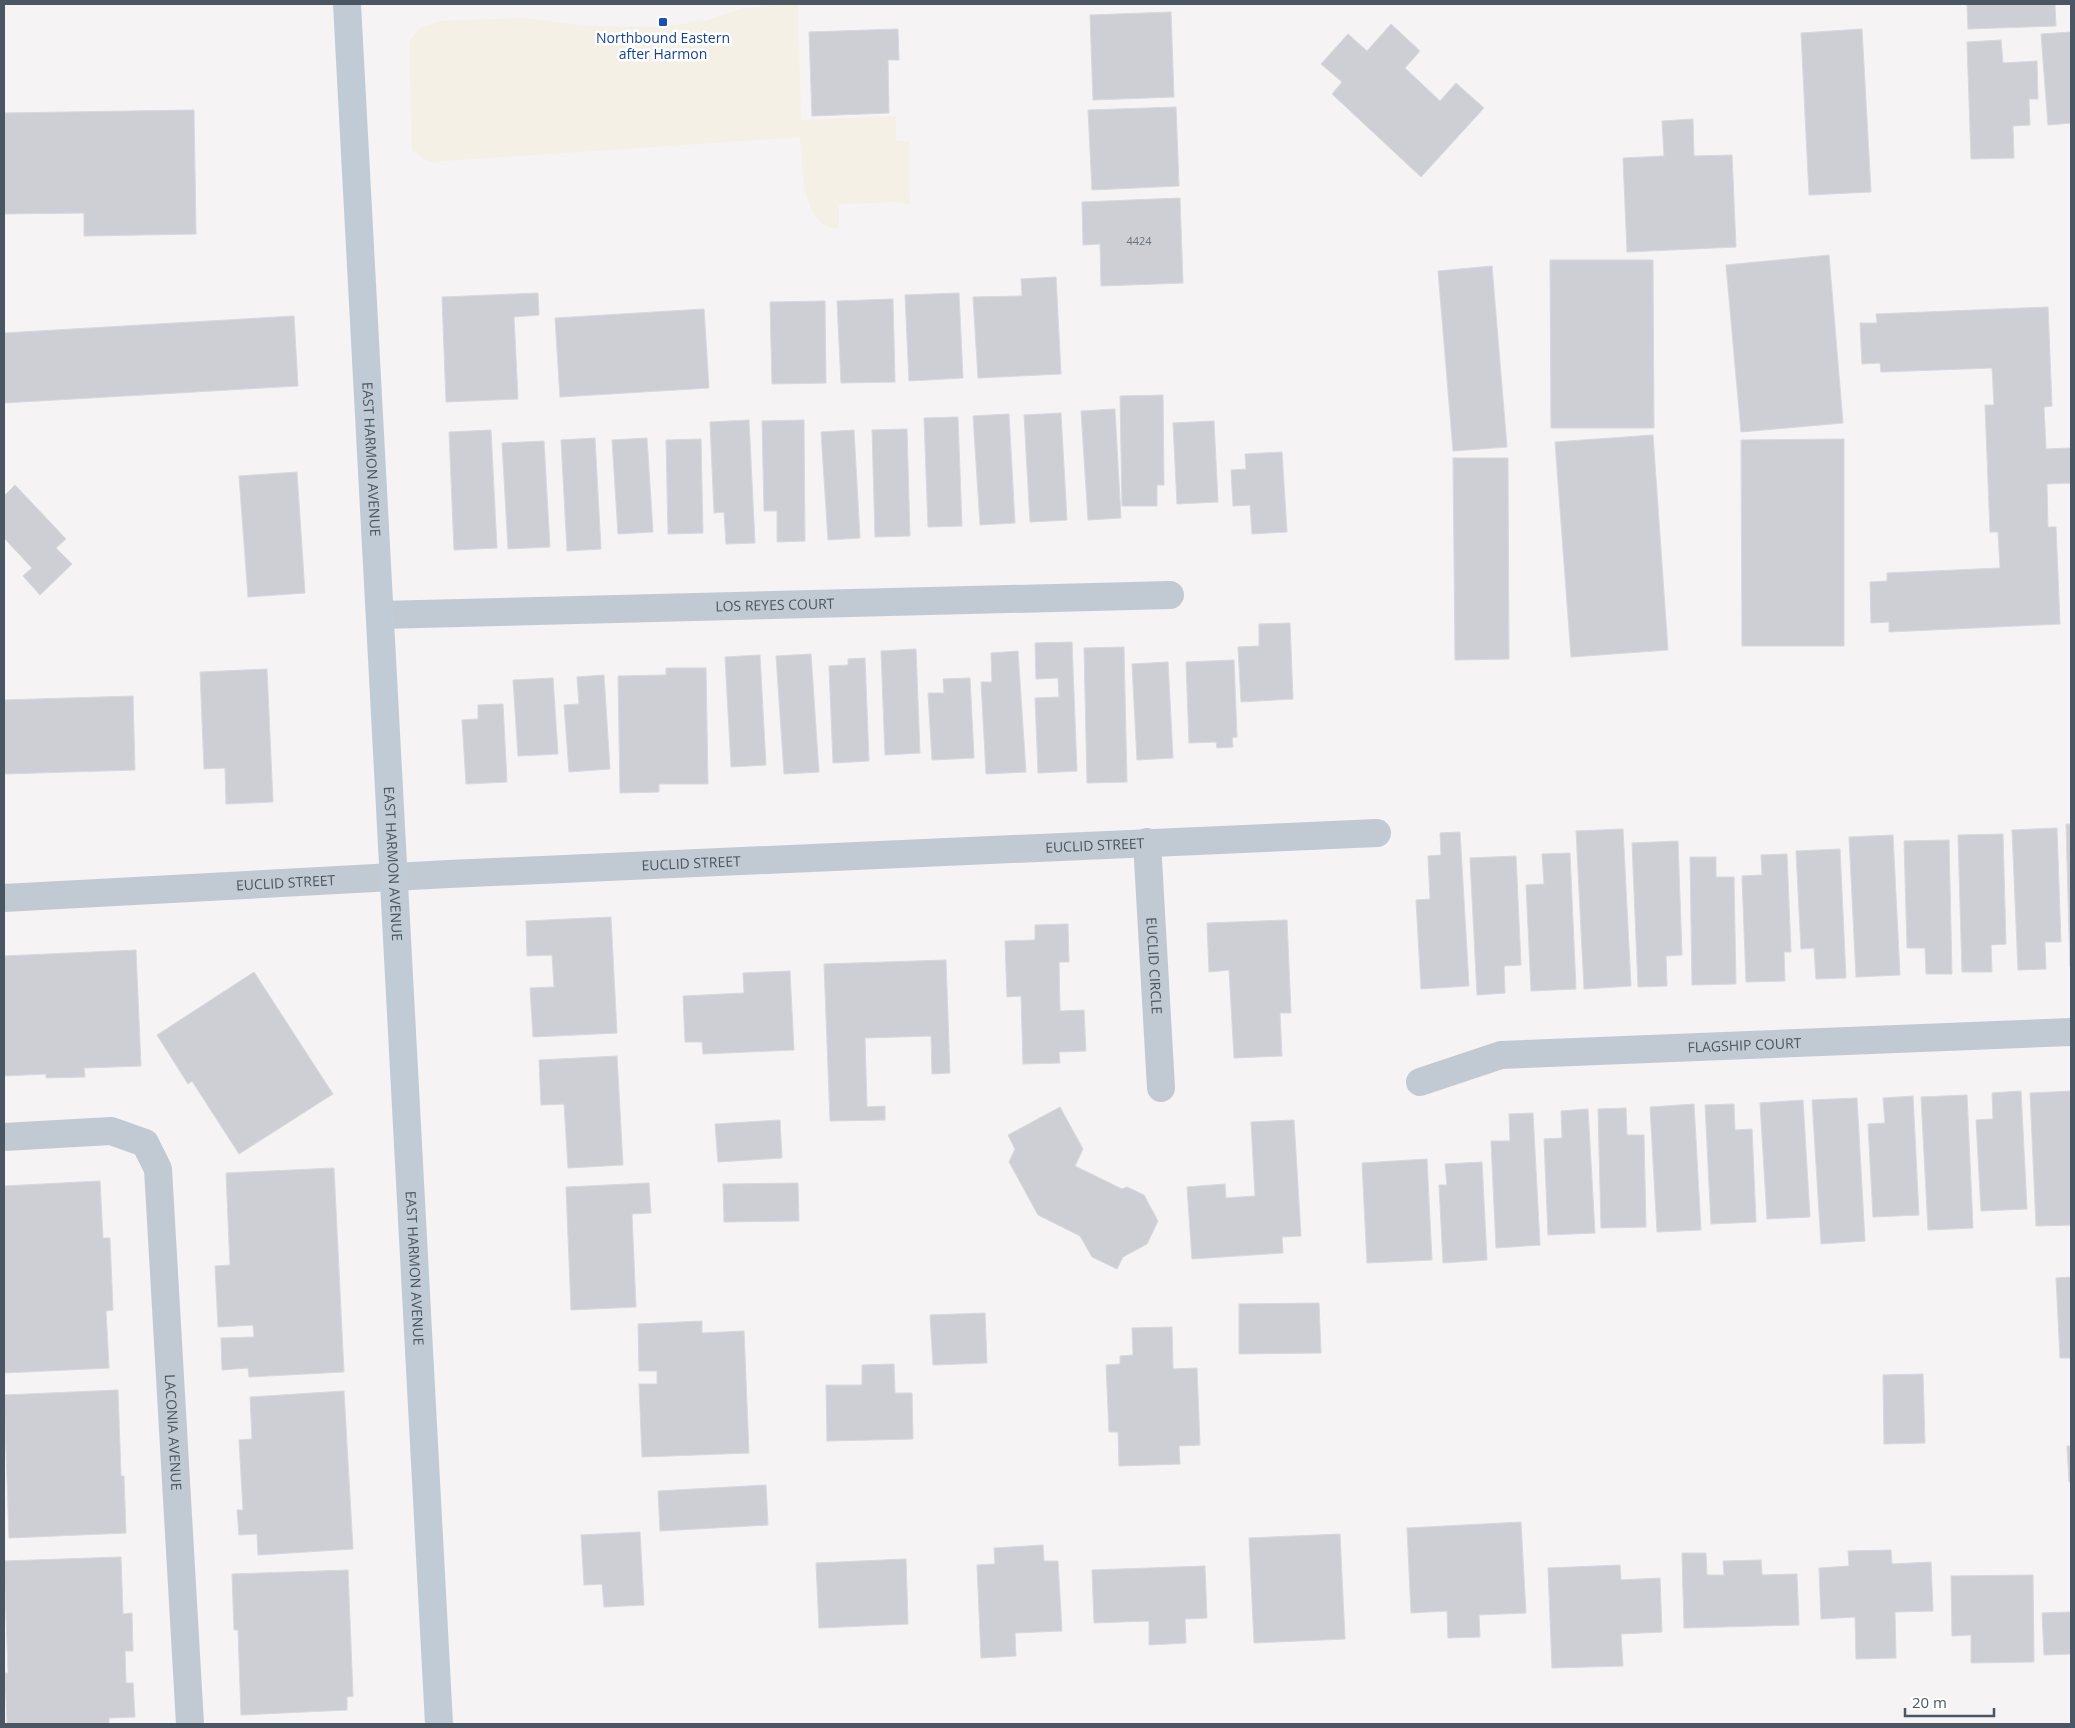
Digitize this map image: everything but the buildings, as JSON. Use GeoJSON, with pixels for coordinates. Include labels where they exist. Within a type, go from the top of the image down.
{"type":"FeatureCollection","features":[{"type":"Feature","properties":{"kind":"main road","name":"EAST HARMON AVENUE"},"geometry":{"type":"LineString","coordinates":[[347,4],[439,1724]]}},
{"type":"Feature","properties":{"kind":"street","name":"LOS REYES COURT"},"geometry":{"type":"LineString","coordinates":[[380,616],[1170,595]]}},
{"type":"Feature","properties":{"kind":"street","name":"EUCLID STREET"},"geometry":{"type":"LineString","coordinates":[[4,898],[394,877],[1377,832]]}},
{"type":"Feature","properties":{"kind":"street","name":"EUCLID CIRCLE"},"geometry":{"type":"LineString","coordinates":[[1146,842],[1160,1088]]}},
{"type":"Feature","properties":{"kind":"street","name":"FLAGSHIP COURT"},"geometry":{"type":"LineString","coordinates":[[1420,1082],[1501,1055],[2071,1032]]}},
{"type":"Feature","properties":{"kind":"street","name":"LACONIA AVENUE"},"geometry":{"type":"LineString","coordinates":[[4,1136],[111,1131],[144,1143],[158,1169],[190,1724]]}},
{"type":"Feature","properties":{"kind":"sand"},"geometry":{"type":"Polygon","coordinates":[[[798,4],[801,120],[896,116],[896,141],[909,141],[910,205],[899,202],[839,204],[839,228],[826,225],[817,218],[810,207],[803,177],[800,137],[429,162],[412,150],[409,42],[419,29],[440,21],[524,18],[589,26],[663,27],[708,20],[743,8],[798,4]]]}},
{"type":"Feature","properties":{"kind":"place","name":"Northbound Eastern after Harmon"},"geometry":{"type":"Point","coordinates":[663,22]}}]}
